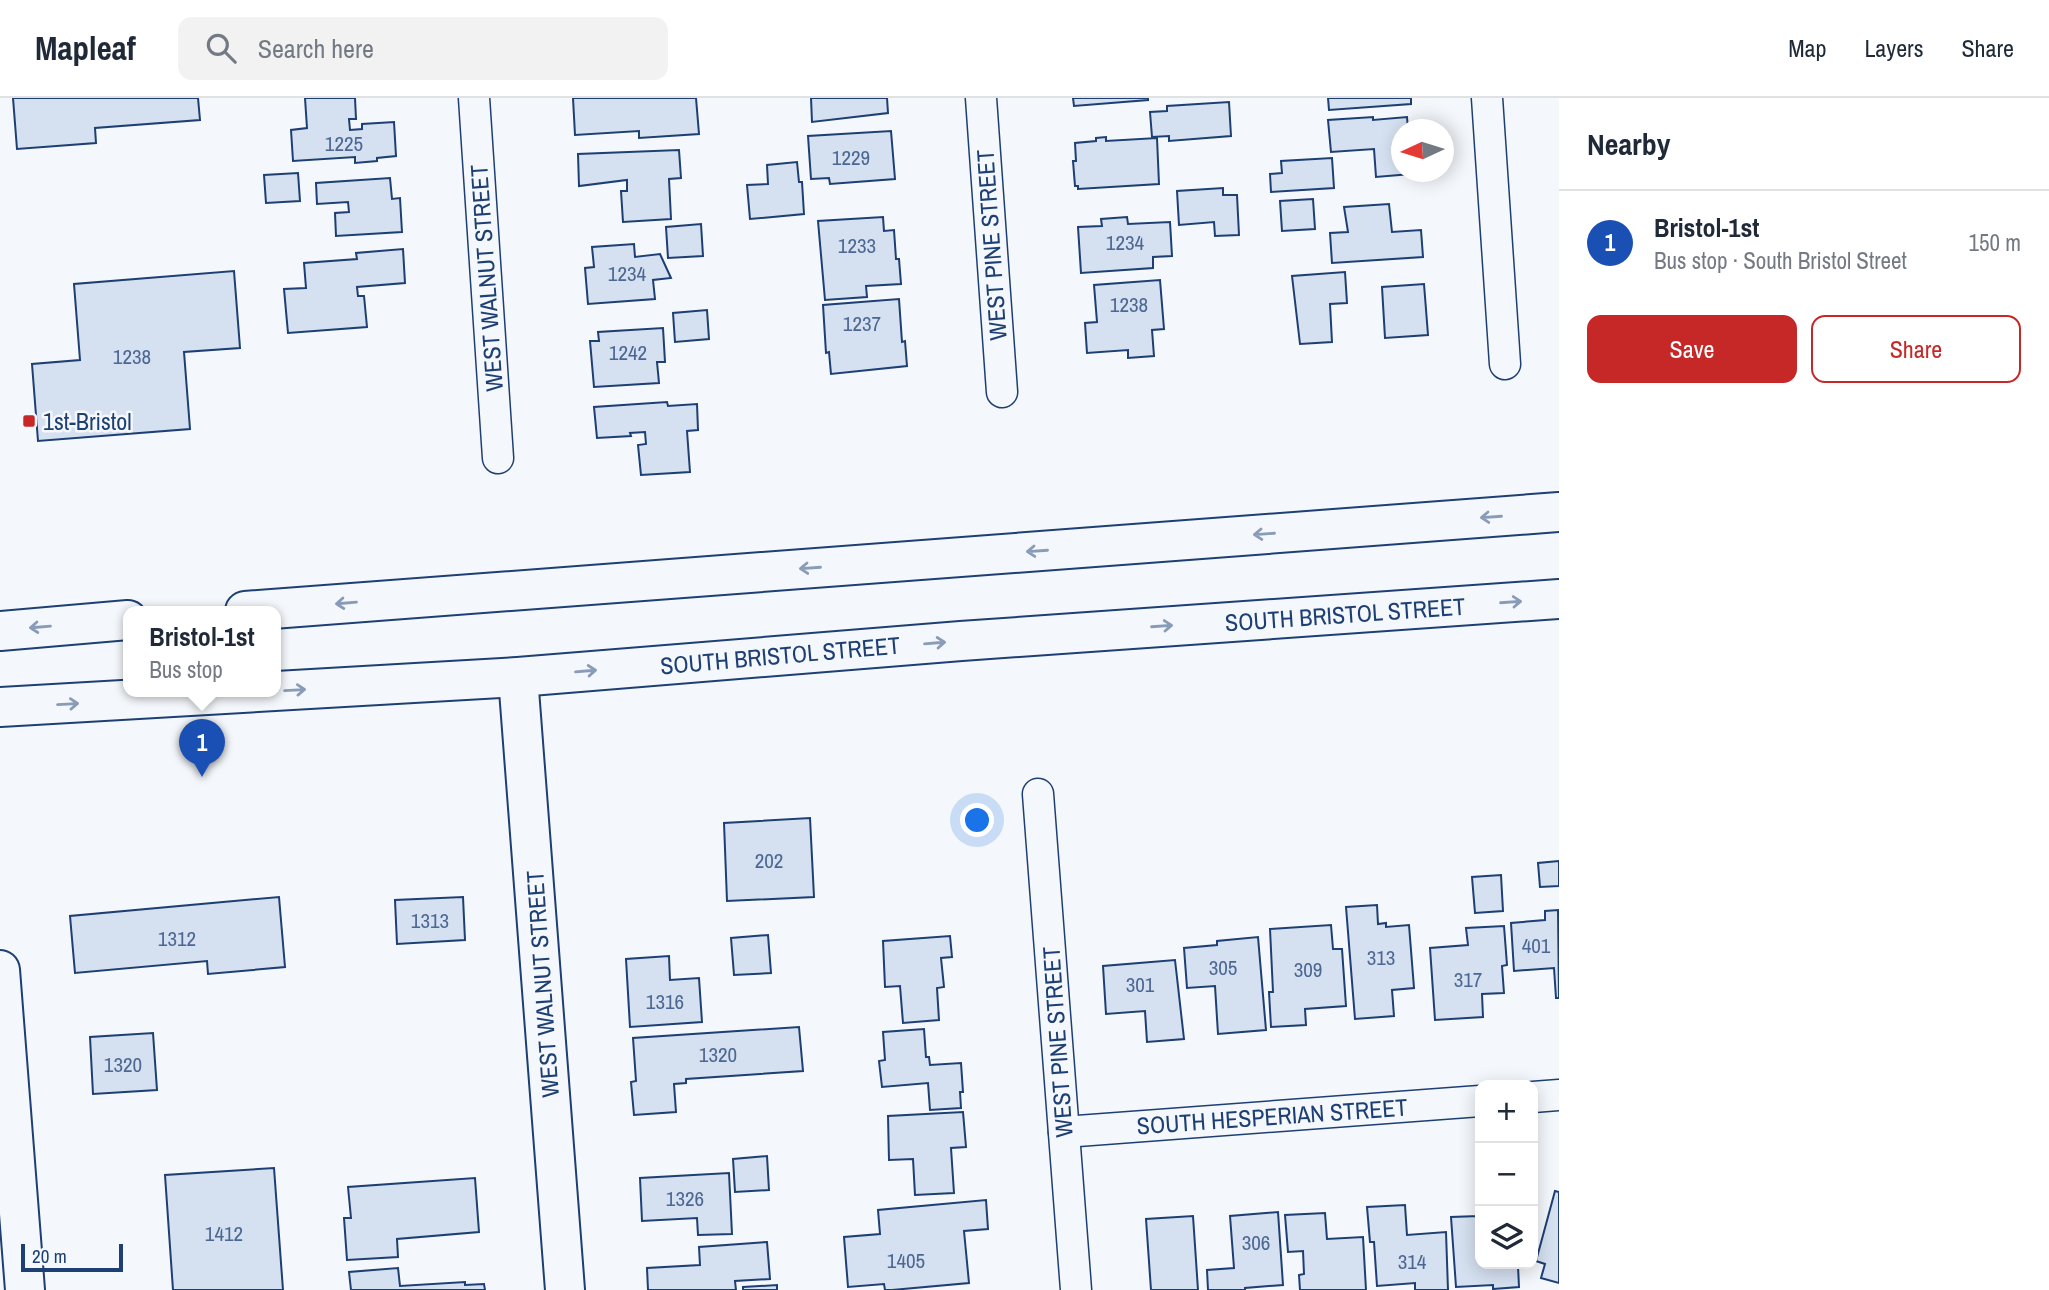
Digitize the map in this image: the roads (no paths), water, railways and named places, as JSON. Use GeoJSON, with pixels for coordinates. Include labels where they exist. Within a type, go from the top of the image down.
{"type":"FeatureCollection","features":[{"type":"Feature","properties":{"kind":"main road"},"geometry":{"type":"LineString","coordinates":[[281,608],[1559,512]]}},
{"type":"Feature","properties":{"kind":"main road","name":"SOUTH BRISTOL STREET"},"geometry":{"type":"LineString","coordinates":[[281,691],[518,677],[975,639],[1559,599]]}},
{"type":"Feature","properties":{"kind":"main road"},"geometry":{"type":"LineString","coordinates":[[0,631],[123,620]]}},
{"type":"Feature","properties":{"kind":"main road","name":"WEST WALNUT STREET"},"geometry":{"type":"LineString","coordinates":[[518,677],[565,1290]]}},
{"type":"Feature","properties":{"kind":"main road","name":"SOUTH BRISTOL STREET"},"geometry":{"type":"LineString","coordinates":[[0,708],[184,697]]}},
{"type":"Feature","properties":{"kind":"main road"},"geometry":{"type":"LineString","coordinates":[[0,970],[25,1290]]}},
{"type":"Feature","properties":{"kind":"street","name":"WEST WALNUT STREET"},"geometry":{"type":"LineString","coordinates":[[474,98],[498,458]]}},
{"type":"Feature","properties":{"kind":"street","name":"WEST PINE STREET"},"geometry":{"type":"LineString","coordinates":[[981,98],[1002,392]]}},
{"type":"Feature","properties":{"kind":"street"},"geometry":{"type":"LineString","coordinates":[[1487,98],[1505,365]]}},
{"type":"Feature","properties":{"kind":"street","name":"WEST PINE STREET"},"geometry":{"type":"LineString","coordinates":[[1038,794],[1076,1290]]}},
{"type":"Feature","properties":{"kind":"street"},"geometry":{"type":"LineString","coordinates":[[1538,1097],[1559,1095]]}},
{"type":"Feature","properties":{"kind":"street","name":"SOUTH HESPERIAN STREET"},"geometry":{"type":"LineString","coordinates":[[1064,1132],[1475,1101]]}},
{"type":"Feature","properties":{"kind":"place","name":"1st-Bristol"},"geometry":{"type":"Point","coordinates":[29,421]}},
{"type":"Feature","properties":{"kind":"place","name":"Bristol-1st"},"geometry":{"type":"Point","coordinates":[202,777]}}]}
